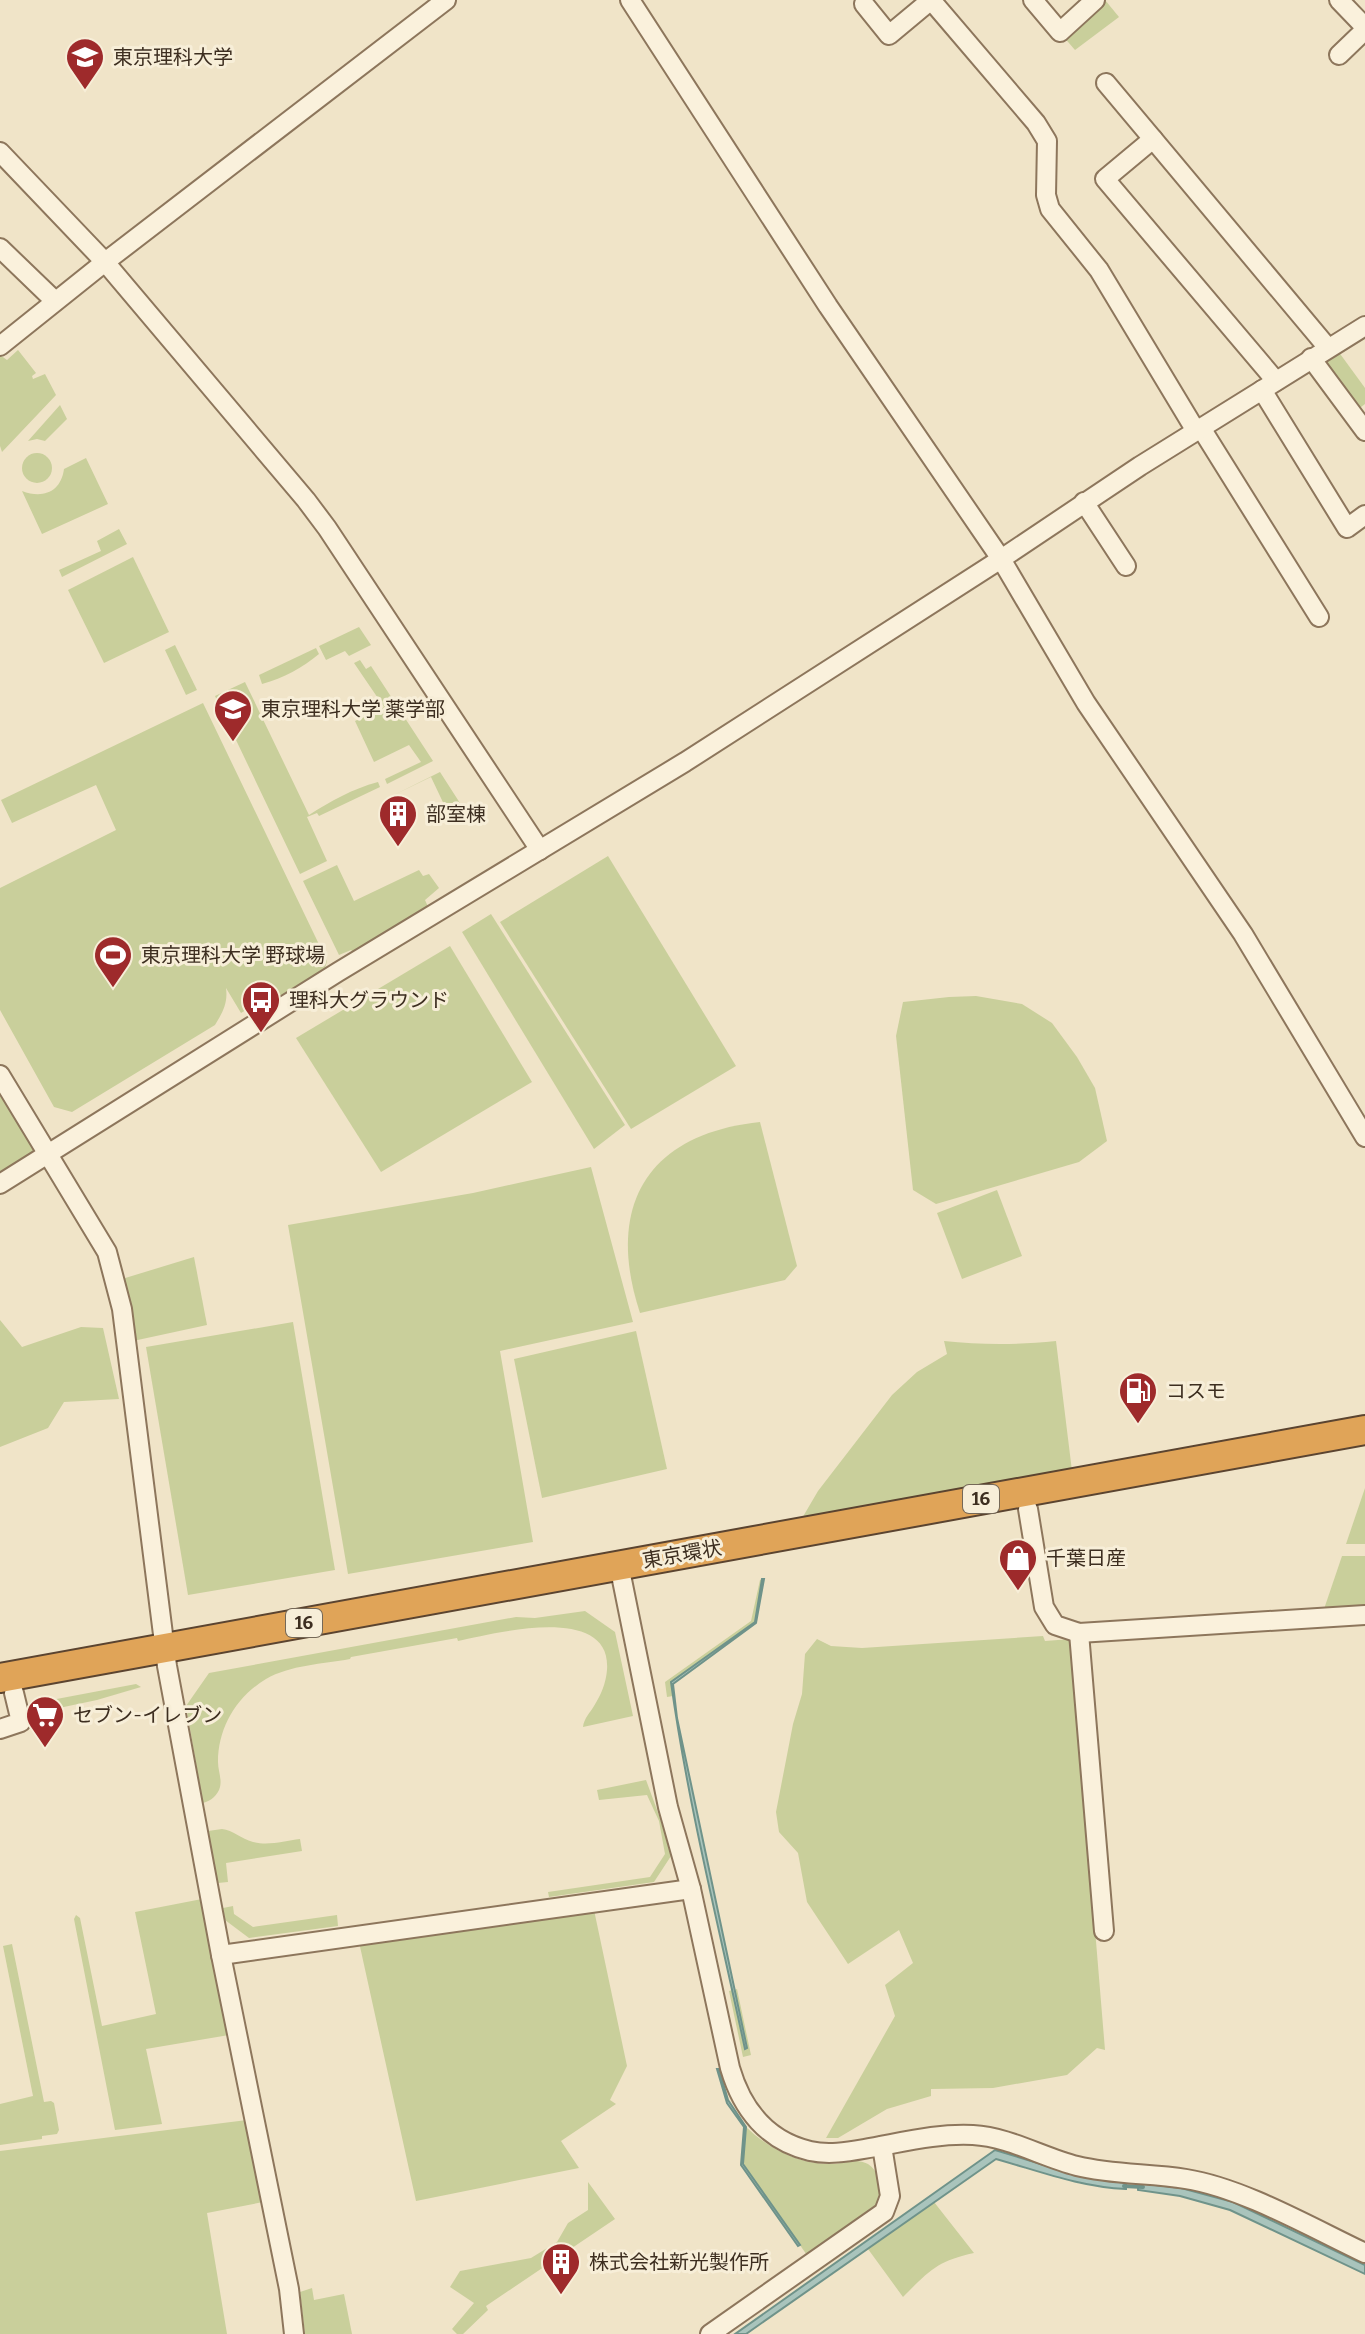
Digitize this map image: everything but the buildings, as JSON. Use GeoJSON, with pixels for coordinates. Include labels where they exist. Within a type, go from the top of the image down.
{"type":"FeatureCollection","features":[{"type":"Feature","properties":{"kind":"highway","name":"東京環状"},"geometry":{"type":"LineString","coordinates":[[5,1689],[1365,1430]]}},
{"type":"Feature","properties":{"kind":"highway","name":"東京環状"},"geometry":{"type":"LineString","coordinates":[[620,1574],[1028,1509],[1365,1448]]}},
{"type":"Feature","properties":{"kind":"street"},"geometry":{"type":"LineString","coordinates":[[0,346],[446,0]]}},
{"type":"Feature","properties":{"kind":"street"},"geometry":{"type":"LineString","coordinates":[[630,0],[828,306],[1001,559],[1086,703],[1243,934],[1365,1137]]}},
{"type":"Feature","properties":{"kind":"street"},"geometry":{"type":"LineString","coordinates":[[864,4],[889,35],[931,0],[1042,130],[1047,141],[1046,195],[1050,209],[1099,270],[1319,617]]}},
{"type":"Feature","properties":{"kind":"street"},"geometry":{"type":"LineString","coordinates":[[1033,0],[1060,32],[1095,0]]}},
{"type":"Feature","properties":{"kind":"street"},"geometry":{"type":"LineString","coordinates":[[1339,0],[1365,28],[1339,55]]}},
{"type":"Feature","properties":{"kind":"street"},"geometry":{"type":"LineString","coordinates":[[1106,83],[1328,348]]}},
{"type":"Feature","properties":{"kind":"street"},"geometry":{"type":"LineString","coordinates":[[1153,139],[1105,179],[1269,385],[1347,528],[1365,515]]}},
{"type":"Feature","properties":{"kind":"street"},"geometry":{"type":"LineString","coordinates":[[0,152],[105,262],[313,509],[540,850]]}},
{"type":"Feature","properties":{"kind":"street"},"geometry":{"type":"LineString","coordinates":[[0,248],[55,301]]}},
{"type":"Feature","properties":{"kind":"street"},"geometry":{"type":"LineString","coordinates":[[0,1184],[338,972],[685,762],[1001,559],[1084,502],[1365,326]]}},
{"type":"Feature","properties":{"kind":"street"},"geometry":{"type":"LineString","coordinates":[[1311,358],[1365,431]]}},
{"type":"Feature","properties":{"kind":"street"},"geometry":{"type":"LineString","coordinates":[[1084,502],[1126,566]]}},
{"type":"Feature","properties":{"kind":"street"},"geometry":{"type":"LineString","coordinates":[[0,1075],[107,1252],[122,1309],[165,1658],[289,2289],[294,2334]]}},
{"type":"Feature","properties":{"kind":"street"},"geometry":{"type":"LineString","coordinates":[[1028,1509],[1044,1607],[1055,1625],[1079,1633],[1365,1615]]}},
{"type":"Feature","properties":{"kind":"street"},"geometry":{"type":"LineString","coordinates":[[620,1574],[668,1807],[691,1889],[730,2068],[737,2090],[762,2126],[782,2141],[812,2152],[841,2153],[935,2136],[972,2135],[1008,2142],[1079,2166],[1113,2173],[1187,2179],[1238,2193],[1365,2253]]}},
{"type":"Feature","properties":{"kind":"street"},"geometry":{"type":"LineString","coordinates":[[1079,1633],[1104,1931]]}},
{"type":"Feature","properties":{"kind":"street"},"geometry":{"type":"LineString","coordinates":[[0,1729],[21,1722],[5,1689]]}},
{"type":"Feature","properties":{"kind":"street"},"geometry":{"type":"LineString","coordinates":[[221,1955],[691,1889]]}},
{"type":"Feature","properties":{"kind":"street"},"geometry":{"type":"LineString","coordinates":[[710,2334],[884,2212],[890,2196],[882,2146]]}},
{"type":"Feature","properties":{"kind":"green space"},"geometry":{"type":"Polygon","coordinates":[[[1101,0],[1105,0],[1119,17],[1075,50],[1062,35],[1101,0]]]}},
{"type":"Feature","properties":{"kind":"green space"},"geometry":{"type":"Polygon","coordinates":[[[18,350],[36,373],[33,379],[45,374],[56,395],[2,452],[0,355],[7,360],[18,350]]]}},
{"type":"Feature","properties":{"kind":"green space"},"geometry":{"type":"Polygon","coordinates":[[[1338,351],[1365,388],[1365,404],[1357,410],[1324,360],[1338,351]]]}},
{"type":"Feature","properties":{"kind":"green space"},"geometry":{"type":"Polygon","coordinates":[[[60,405],[67,419],[45,441],[28,441],[60,405]]]}},
{"type":"Feature","properties":{"kind":"green space"},"geometry":{"type":"Polygon","coordinates":[[[37,453],[43,454],[51,462],[51,474],[43,482],[37,483],[31,482],[23,474],[22,468],[23,462],[31,454],[37,453]]]}},
{"type":"Feature","properties":{"kind":"green space"},"geometry":{"type":"Polygon","coordinates":[[[86,458],[108,504],[42,534],[22,491],[37,494],[50,492],[59,483],[64,469],[86,458]]]}},
{"type":"Feature","properties":{"kind":"green space"},"geometry":{"type":"Polygon","coordinates":[[[119,529],[127,544],[62,577],[59,570],[101,551],[97,541],[119,529]]]}},
{"type":"Feature","properties":{"kind":"green space"},"geometry":{"type":"Polygon","coordinates":[[[133,557],[169,632],[104,663],[68,590],[133,557]]]}},
{"type":"Feature","properties":{"kind":"green space"},"geometry":{"type":"Polygon","coordinates":[[[359,627],[371,645],[349,656],[345,651],[326,660],[319,646],[359,627]]]}},
{"type":"Feature","properties":{"kind":"green space"},"geometry":{"type":"Polygon","coordinates":[[[175,645],[197,690],[186,695],[165,650],[175,645]]]}},
{"type":"Feature","properties":{"kind":"green space"},"geometry":{"type":"Polygon","coordinates":[[[316,648],[319,654],[306,664],[262,684],[259,675],[316,648]]]}},
{"type":"Feature","properties":{"kind":"green space"},"geometry":{"type":"Polygon","coordinates":[[[360,660],[366,669],[371,666],[433,761],[387,784],[385,779],[421,762],[409,745],[374,762],[355,721],[384,707],[354,663],[360,660]]]}},
{"type":"Feature","properties":{"kind":"green space"},"geometry":{"type":"Polygon","coordinates":[[[245,682],[309,815],[359,788],[378,782],[380,787],[319,816],[317,813],[307,817],[327,861],[300,874],[215,696],[245,682]]]}},
{"type":"Feature","properties":{"kind":"green space"},"geometry":{"type":"Polygon","coordinates":[[[203,703],[327,961],[324,972],[256,1015],[251,1007],[241,1013],[226,988],[224,1007],[215,1025],[72,1112],[54,1107],[0,1010],[0,888],[116,830],[96,785],[12,823],[1,800],[203,703]]]}},
{"type":"Feature","properties":{"kind":"green space"},"geometry":{"type":"Polygon","coordinates":[[[440,772],[467,814],[449,815],[431,777],[394,795],[440,772]]]}},
{"type":"Feature","properties":{"kind":"green space"},"geometry":{"type":"Polygon","coordinates":[[[608,856],[736,1066],[631,1129],[500,922],[608,856]]]}},
{"type":"Feature","properties":{"kind":"green space"},"geometry":{"type":"Polygon","coordinates":[[[337,865],[354,901],[419,870],[423,876],[429,874],[439,888],[425,900],[429,909],[355,954],[351,950],[339,955],[303,881],[337,865]]]}},
{"type":"Feature","properties":{"kind":"green space"},"geometry":{"type":"Polygon","coordinates":[[[491,914],[625,1125],[594,1149],[462,932],[491,914]]]}},
{"type":"Feature","properties":{"kind":"green space"},"geometry":{"type":"Polygon","coordinates":[[[450,946],[532,1082],[381,1172],[296,1038],[450,946]]]}},
{"type":"Feature","properties":{"kind":"green space"},"geometry":{"type":"Polygon","coordinates":[[[976,996],[1022,1004],[1052,1023],[1095,1088],[1107,1141],[1079,1162],[936,1204],[913,1190],[896,1036],[903,1002],[976,996]]]}},
{"type":"Feature","properties":{"kind":"green space"},"geometry":{"type":"Polygon","coordinates":[[[0,1087],[41,1150],[0,1176],[0,1087]]]}},
{"type":"Feature","properties":{"kind":"green space"},"geometry":{"type":"Polygon","coordinates":[[[760,1122],[797,1266],[785,1280],[640,1313],[630,1275],[628,1240],[633,1209],[644,1182],[663,1160],[688,1142],[721,1129],[760,1122]]]}},
{"type":"Feature","properties":{"kind":"green space"},"geometry":{"type":"Polygon","coordinates":[[[591,1167],[633,1322],[500,1351],[533,1542],[348,1574],[288,1225],[473,1193],[591,1167]]]}},
{"type":"Feature","properties":{"kind":"green space"},"geometry":{"type":"Polygon","coordinates":[[[997,1190],[1022,1256],[962,1279],[937,1213],[997,1190]]]}},
{"type":"Feature","properties":{"kind":"green space"},"geometry":{"type":"Polygon","coordinates":[[[194,1257],[207,1325],[133,1341],[122,1279],[194,1257]]]}},
{"type":"Feature","properties":{"kind":"green space"},"geometry":{"type":"Polygon","coordinates":[[[0,1320],[22,1347],[81,1327],[103,1328],[119,1399],[64,1402],[48,1428],[0,1447],[0,1320]]]}},
{"type":"Feature","properties":{"kind":"green space"},"geometry":{"type":"Polygon","coordinates":[[[293,1322],[335,1570],[188,1595],[146,1347],[293,1322]]]}},
{"type":"Feature","properties":{"kind":"green space"},"geometry":{"type":"Polygon","coordinates":[[[636,1331],[667,1469],[542,1498],[514,1359],[636,1331]]]}},
{"type":"Feature","properties":{"kind":"green space"},"geometry":{"type":"Polygon","coordinates":[[[944,1341],[1000,1344],[1056,1341],[1072,1471],[801,1520],[818,1491],[892,1395],[917,1372],[947,1354],[944,1341]]]}},
{"type":"Feature","properties":{"kind":"green space"},"geometry":{"type":"Polygon","coordinates":[[[1365,1488],[1365,1544],[1346,1544],[1365,1488]]]}},
{"type":"Feature","properties":{"kind":"green space"},"geometry":{"type":"Polygon","coordinates":[[[1342,1556],[1365,1556],[1365,1610],[1323,1612],[1342,1556]]]}},
{"type":"Feature","properties":{"kind":"green space"},"geometry":{"type":"Polygon","coordinates":[[[762,1579],[755,1622],[671,1682],[673,1696],[667,1697],[665,1682],[751,1621],[762,1579]]]}},
{"type":"Feature","properties":{"kind":"green space"},"geometry":{"type":"Polygon","coordinates":[[[585,1611],[615,1632],[633,1716],[583,1727],[601,1693],[607,1670],[604,1649],[591,1636],[572,1629],[523,1629],[351,1657],[275,1674],[255,1686],[238,1704],[225,1726],[219,1749],[219,1790],[203,1803],[186,1706],[209,1673],[516,1617],[535,1618],[585,1611]]]}},
{"type":"Feature","properties":{"kind":"green space"},"geometry":{"type":"Polygon","coordinates":[[[1043,1636],[1045,1641],[1071,1639],[1105,2050],[1097,2048],[1067,2075],[993,2088],[931,2089],[931,2096],[887,2109],[838,2138],[826,2138],[895,2016],[885,1985],[913,1963],[899,1930],[848,1964],[807,1902],[798,1853],[779,1832],[776,1812],[802,1694],[805,1654],[817,1639],[831,1646],[862,1648],[1043,1636]]]}},
{"type":"Feature","properties":{"kind":"green space"},"geometry":{"type":"Polygon","coordinates":[[[136,1684],[141,1687],[40,1712],[34,1711],[30,1704],[136,1684]]]}},
{"type":"Feature","properties":{"kind":"green space"},"geometry":{"type":"Polygon","coordinates":[[[646,1780],[671,1856],[654,1882],[549,1897],[548,1892],[650,1877],[665,1854],[659,1821],[647,1795],[599,1800],[597,1790],[646,1780]]]}},
{"type":"Feature","properties":{"kind":"green space"},"geometry":{"type":"Polygon","coordinates":[[[222,1829],[259,1843],[300,1839],[302,1851],[226,1863],[228,1882],[218,1883],[208,1831],[222,1829]]]}},
{"type":"Feature","properties":{"kind":"green space"},"geometry":{"type":"Polygon","coordinates":[[[202,1899],[229,2035],[146,2049],[162,2124],[115,2130],[74,1919],[76,1915],[80,1918],[102,2026],[156,2014],[135,1912],[202,1899]]]}},
{"type":"Feature","properties":{"kind":"green space"},"geometry":{"type":"Polygon","coordinates":[[[233,1906],[234,1914],[253,1927],[337,1915],[338,1926],[249,1938],[225,1920],[223,1908],[233,1906]]]}},
{"type":"Feature","properties":{"kind":"green space"},"geometry":{"type":"Polygon","coordinates":[[[594,1910],[627,2066],[610,2100],[616,2104],[561,2141],[579,2168],[416,2201],[359,1942],[594,1910]]]}},
{"type":"Feature","properties":{"kind":"green space"},"geometry":{"type":"Polygon","coordinates":[[[12,1944],[44,2102],[54,2103],[59,2130],[57,2134],[42,2136],[42,2139],[0,2145],[0,2104],[33,2096],[3,1946],[12,1944]]]}},
{"type":"Feature","properties":{"kind":"green space"},"geometry":{"type":"Polygon","coordinates":[[[737,1989],[751,2055],[743,2057],[729,1991],[732,1990],[747,2048],[734,1990],[737,1989]]]}},
{"type":"Feature","properties":{"kind":"green space"},"geometry":{"type":"Polygon","coordinates":[[[247,2120],[263,2202],[207,2213],[227,2334],[0,2334],[0,2151],[247,2120]]]}},
{"type":"Feature","properties":{"kind":"green space"},"geometry":{"type":"Polygon","coordinates":[[[746,2127],[774,2148],[807,2162],[836,2164],[854,2161],[868,2164],[878,2177],[880,2204],[809,2258],[743,2164],[746,2127]]]}},
{"type":"Feature","properties":{"kind":"green space"},"geometry":{"type":"Polygon","coordinates":[[[588,2182],[615,2219],[486,2306],[488,2310],[463,2334],[457,2334],[452,2329],[474,2303],[450,2287],[460,2271],[531,2258],[557,2242],[568,2223],[588,2210],[588,2182]]]}},
{"type":"Feature","properties":{"kind":"green space"},"geometry":{"type":"Polygon","coordinates":[[[934,2202],[974,2253],[934,2268],[903,2297],[868,2249],[934,2202]]]}},
{"type":"Feature","properties":{"kind":"green space"},"geometry":{"type":"Polygon","coordinates":[[[312,2288],[314,2300],[344,2294],[352,2334],[305,2334],[300,2292],[312,2288]]]}},
{"type":"Feature","properties":{"kind":"water"},"geometry":{"type":"Polygon","coordinates":[[[762,1579],[756,1623],[673,1684],[677,1718],[745,2049],[695,1820],[678,1728],[671,1682],[755,1622],[762,1579]]]}},
{"type":"Feature","properties":{"kind":"water"},"geometry":{"type":"Polygon","coordinates":[[[717,2069],[728,2100],[746,2127],[743,2164],[798,2246],[741,2165],[744,2127],[727,2103],[717,2069]]]}},
{"type":"Feature","properties":{"kind":"water"},"geometry":{"type":"Polygon","coordinates":[[[995,2150],[1083,2177],[1126,2183],[1126,2189],[1076,2182],[996,2159],[746,2334],[735,2334],[995,2150]]]}},
{"type":"Feature","properties":{"kind":"water"},"geometry":{"type":"Polygon","coordinates":[[[1138,2183],[1181,2188],[1233,2202],[1365,2265],[1365,2274],[1230,2210],[1180,2196],[1138,2190],[1138,2183]]]}},
{"type":"Feature","properties":{"kind":"waterway"},"geometry":{"type":"LineString","coordinates":[[1124,2186],[1143,2187]]}},
{"type":"Feature","properties":{"kind":"place","name":"東京理科大学"},"geometry":{"type":"Point","coordinates":[85,91]}},
{"type":"Feature","properties":{"kind":"place","name":"東京理科大学 薬学部"},"geometry":{"type":"Point","coordinates":[233,743]}},
{"type":"Feature","properties":{"kind":"place","name":"部室棟"},"geometry":{"type":"Point","coordinates":[398,848]}},
{"type":"Feature","properties":{"kind":"place","name":"東京理科大学 野球場"},"geometry":{"type":"Point","coordinates":[113,989]}},
{"type":"Feature","properties":{"kind":"place","name":"理科大グラウンド"},"geometry":{"type":"Point","coordinates":[261,1034]}},
{"type":"Feature","properties":{"kind":"place","name":"コスモ"},"geometry":{"type":"Point","coordinates":[1138,1425]}},
{"type":"Feature","properties":{"kind":"place","name":"千葉日産"},"geometry":{"type":"Point","coordinates":[1018,1592]}},
{"type":"Feature","properties":{"kind":"place","name":"セブン-イレブン"},"geometry":{"type":"Point","coordinates":[45,1749]}},
{"type":"Feature","properties":{"kind":"place","name":"株式会社新光製作所"},"geometry":{"type":"Point","coordinates":[561,2296]}}]}
